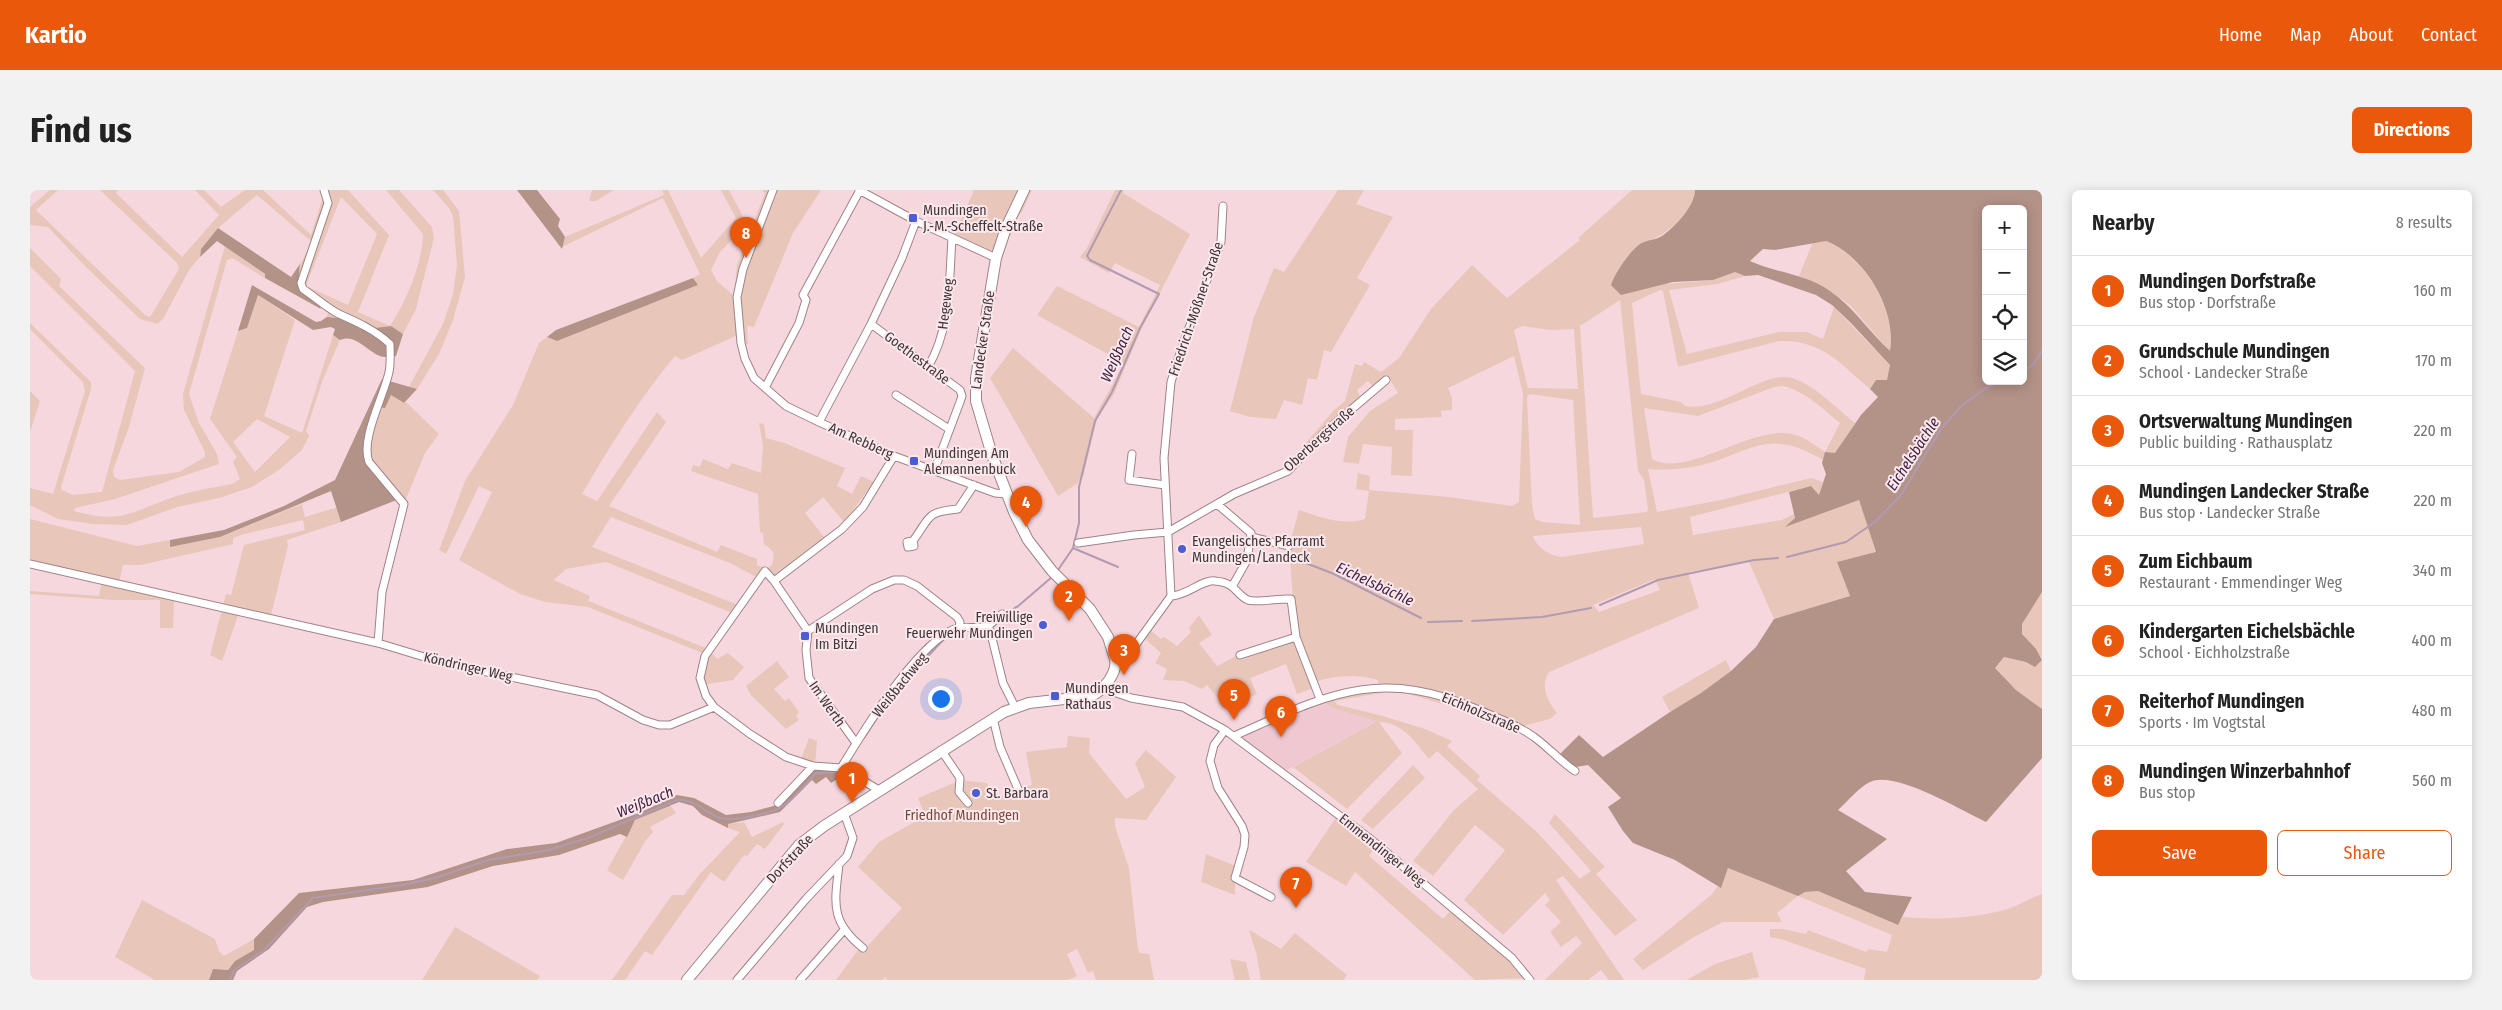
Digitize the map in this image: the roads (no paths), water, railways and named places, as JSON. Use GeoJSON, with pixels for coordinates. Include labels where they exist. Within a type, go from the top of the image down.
{"type":"FeatureCollection","features":[{"type":"Feature","properties":{"kind":"street"},"geometry":{"type":"LineString","coordinates":[[324,190],[328,203],[301,283],[303,289],[338,314],[349,317],[382,336],[390,344],[390,370],[368,438],[366,454],[369,462],[404,504],[382,592],[378,643]]}},
{"type":"Feature","properties":{"kind":"street","name":"Am Rebberg"},"geometry":{"type":"LineString","coordinates":[[773,190],[743,269],[737,297],[741,343],[745,359],[754,378],[786,406],[819,422],[894,456],[995,493],[1007,494]]}},
{"type":"Feature","properties":{"kind":"street"},"geometry":{"type":"LineString","coordinates":[[765,388],[799,323],[806,300],[803,295],[859,190],[916,221],[996,258]]}},
{"type":"Feature","properties":{"kind":"street","name":"Landecker Straße"},"geometry":{"type":"LineString","coordinates":[[1024,190],[1006,228],[996,258],[975,393],[977,410],[1007,494],[1028,540],[1052,571],[1090,609],[1101,624],[1112,646],[1116,665]]}},
{"type":"Feature","properties":{"kind":"street","name":"Friedrich-Mößner-Straße"},"geometry":{"type":"LineString","coordinates":[[1171,596],[1165,435],[1171,382],[1182,344],[1221,242],[1222,206]]}},
{"type":"Feature","properties":{"kind":"street"},"geometry":{"type":"LineString","coordinates":[[871,324],[902,258],[916,221]]}},
{"type":"Feature","properties":{"kind":"street","name":"Hegeweg"},"geometry":{"type":"LineString","coordinates":[[928,368],[937,352],[947,312],[952,238]]}},
{"type":"Feature","properties":{"kind":"street","name":"Goethestraße"},"geometry":{"type":"LineString","coordinates":[[819,422],[871,324],[960,390],[962,396],[934,471]]}},
{"type":"Feature","properties":{"kind":"street","name":"Oberbergstraße"},"geometry":{"type":"LineString","coordinates":[[1168,532],[1234,494],[1288,471],[1325,432],[1386,380]]}},
{"type":"Feature","properties":{"kind":"street"},"geometry":{"type":"LineString","coordinates":[[896,395],[949,429]]}},
{"type":"Feature","properties":{"kind":"street"},"geometry":{"type":"LineString","coordinates":[[1132,454],[1129,480],[1166,485]]}},
{"type":"Feature","properties":{"kind":"street"},"geometry":{"type":"LineString","coordinates":[[774,581],[848,524],[863,507],[894,456]]}},
{"type":"Feature","properties":{"kind":"street"},"geometry":{"type":"LineString","coordinates":[[913,540],[929,517],[936,511],[958,509],[974,485]]}},
{"type":"Feature","properties":{"kind":"street"},"geometry":{"type":"LineString","coordinates":[[1217,504],[1246,528],[1252,537],[1247,560],[1234,586]]}},
{"type":"Feature","properties":{"kind":"street"},"geometry":{"type":"LineString","coordinates":[[1078,543],[1168,532]]}},
{"type":"Feature","properties":{"kind":"street"},"geometry":{"type":"LineString","coordinates":[[1252,537],[1289,546]]}},
{"type":"Feature","properties":{"kind":"street","name":"Köndringer Weg"},"geometry":{"type":"LineString","coordinates":[[30,564],[378,643],[444,663],[597,694],[642,720],[659,725],[670,725],[714,707]]}},
{"type":"Feature","properties":{"kind":"street"},"geometry":{"type":"LineString","coordinates":[[880,790],[845,770],[813,766],[786,756],[765,744],[714,707],[703,690],[700,678],[705,656],[765,571],[808,631],[872,589],[894,580],[904,580],[917,586],[957,617],[960,622],[959,627],[973,628],[989,625],[1002,614]]}},
{"type":"Feature","properties":{"kind":"street"},"geometry":{"type":"LineString","coordinates":[[1271,897],[1235,878],[1244,848],[1245,836],[1242,826],[1218,788],[1210,760],[1210,752],[1225,730],[1183,706],[1131,698],[1102,688],[1116,665],[1134,647],[1171,596],[1179,596],[1213,580],[1234,586],[1248,600],[1291,599],[1296,637],[1320,699]]}},
{"type":"Feature","properties":{"kind":"street","name":"Weißbachweg"},"geometry":{"type":"LineString","coordinates":[[845,770],[856,743],[902,677],[943,636],[959,627]]}},
{"type":"Feature","properties":{"kind":"street"},"geometry":{"type":"LineString","coordinates":[[990,630],[1003,682],[1015,707]]}},
{"type":"Feature","properties":{"kind":"street","name":"Im Werth"},"geometry":{"type":"LineString","coordinates":[[808,631],[806,650],[809,678],[856,743]]}},
{"type":"Feature","properties":{"kind":"street"},"geometry":{"type":"LineString","coordinates":[[1240,655],[1296,637]]}},
{"type":"Feature","properties":{"kind":"street","name":"Dorfstraße"},"geometry":{"type":"LineString","coordinates":[[688,980],[799,846],[844,813],[992,718],[1015,707],[1040,701],[1091,696],[1102,688]]}},
{"type":"Feature","properties":{"kind":"street","name":"Eichholzstraße"},"geometry":{"type":"LineString","coordinates":[[1234,736],[1320,699],[1375,688],[1412,689],[1443,695],[1533,736],[1575,771]]}},
{"type":"Feature","properties":{"kind":"street"},"geometry":{"type":"LineString","coordinates":[[992,718],[1000,747],[1018,789]]}},
{"type":"Feature","properties":{"kind":"street","name":"Emmendinger Weg"},"geometry":{"type":"LineString","coordinates":[[1225,730],[1368,836],[1512,958],[1530,980]]}},
{"type":"Feature","properties":{"kind":"street"},"geometry":{"type":"LineString","coordinates":[[941,750],[960,778],[959,792],[968,803]]}},
{"type":"Feature","properties":{"kind":"street"},"geometry":{"type":"LineString","coordinates":[[778,803],[813,766]]}},
{"type":"Feature","properties":{"kind":"street"},"geometry":{"type":"LineString","coordinates":[[737,980],[806,898],[847,856],[853,838],[844,813]]}},
{"type":"Feature","properties":{"kind":"street"},"geometry":{"type":"LineString","coordinates":[[839,864],[834,901],[844,930],[863,948]]}},
{"type":"Feature","properties":{"kind":"street"},"geometry":{"type":"LineString","coordinates":[[800,980],[844,930]]}},
{"type":"Feature","properties":{"kind":"waterway","name":"Weißbach"},"geometry":{"type":"LineString","coordinates":[[1058,570],[1073,548],[1079,523],[1079,487],[1095,421],[1112,392],[1140,328],[1159,294],[1090,260],[1087,256],[1121,190]]}},
{"type":"Feature","properties":{"kind":"waterway","name":"Eichelsbächle"},"geometry":{"type":"LineString","coordinates":[[2027,369],[2033,365],[2042,351]]}},
{"type":"Feature","properties":{"kind":"waterway","name":"Eichelsbächle"},"geometry":{"type":"LineString","coordinates":[[1787,557],[1846,542],[1875,522],[1901,495],[1941,429],[1961,406],[1992,385]]}},
{"type":"Feature","properties":{"kind":"waterway","name":"Eichelsbächle"},"geometry":{"type":"LineString","coordinates":[[1073,548],[1118,567]]}},
{"type":"Feature","properties":{"kind":"waterway","name":"Eichelsbächle"},"geometry":{"type":"LineString","coordinates":[[1293,558],[1334,574],[1421,618]]}},
{"type":"Feature","properties":{"kind":"waterway","name":"Eichelsbächle"},"geometry":{"type":"LineString","coordinates":[[1600,605],[1658,580],[1754,560],[1778,558]]}},
{"type":"Feature","properties":{"kind":"waterway","name":"Eichelsbächle"},"geometry":{"type":"LineString","coordinates":[[1273,561],[1285,559]]}},
{"type":"Feature","properties":{"kind":"waterway","name":"Weißbach"},"geometry":{"type":"LineString","coordinates":[[1017,607],[1052,577]]}},
{"type":"Feature","properties":{"kind":"waterway","name":"Weißbach"},"geometry":{"type":"LineString","coordinates":[[991,628],[1016,607]]}},
{"type":"Feature","properties":{"kind":"waterway","name":"Eichelsbächle"},"geometry":{"type":"LineString","coordinates":[[1472,621],[1542,617],[1591,608]]}},
{"type":"Feature","properties":{"kind":"waterway","name":"Eichelsbächle"},"geometry":{"type":"LineString","coordinates":[[1428,622],[1462,621]]}},
{"type":"Feature","properties":{"kind":"waterway","name":"Weißbach"},"geometry":{"type":"LineString","coordinates":[[896,690],[946,637]]}},
{"type":"Feature","properties":{"kind":"waterway","name":"Weißbach"},"geometry":{"type":"LineString","coordinates":[[864,738],[885,706]]}},
{"type":"Feature","properties":{"kind":"waterway","name":"Weißbach"},"geometry":{"type":"LineString","coordinates":[[230,980],[234,970],[264,950],[313,898],[402,885],[435,878],[488,860],[549,850],[590,837],[677,800],[692,803],[721,818],[730,819],[759,815],[783,806],[816,773],[841,772]]}},
{"type":"Feature","properties":{"kind":"place","name":"Mundingen J.-M.-Scheffelt-Straße"},"geometry":{"type":"Point","coordinates":[913,218]}},
{"type":"Feature","properties":{"kind":"place","name":"Mundingen Winzerbahnhof"},"geometry":{"type":"Point","coordinates":[746,258]}},
{"type":"Feature","properties":{"kind":"place","name":"Mundingen Am Alemannenbuck"},"geometry":{"type":"Point","coordinates":[914,461]}},
{"type":"Feature","properties":{"kind":"place","name":"Mundingen Landecker Straße"},"geometry":{"type":"Point","coordinates":[1026,527]}},
{"type":"Feature","properties":{"kind":"place","name":"Evangelisches Pfarramt Mundingen/Landeck"},"geometry":{"type":"Point","coordinates":[1182,549]}},
{"type":"Feature","properties":{"kind":"place","name":"Grundschule Mundingen"},"geometry":{"type":"Point","coordinates":[1069,621]}},
{"type":"Feature","properties":{"kind":"place","name":"Freiwillige Feuerwehr Mundingen"},"geometry":{"type":"Point","coordinates":[1043,625]}},
{"type":"Feature","properties":{"kind":"place","name":"Mundingen Im Bitzi"},"geometry":{"type":"Point","coordinates":[805,636]}},
{"type":"Feature","properties":{"kind":"place","name":"Ortsverwaltung Mundingen"},"geometry":{"type":"Point","coordinates":[1124,675]}},
{"type":"Feature","properties":{"kind":"place","name":"Mundingen Rathaus"},"geometry":{"type":"Point","coordinates":[1055,696]}},
{"type":"Feature","properties":{"kind":"place","name":"Zum Eichbaum"},"geometry":{"type":"Point","coordinates":[1234,720]}},
{"type":"Feature","properties":{"kind":"place","name":"Kindergarten Eichelsbächle"},"geometry":{"type":"Point","coordinates":[1281,737]}},
{"type":"Feature","properties":{"kind":"place","name":"St. Barbara"},"geometry":{"type":"Point","coordinates":[976,793]}},
{"type":"Feature","properties":{"kind":"place","name":"Mundingen Dorfstraße"},"geometry":{"type":"Point","coordinates":[852,803]}},
{"type":"Feature","properties":{"kind":"place","name":"Reiterhof Mundingen"},"geometry":{"type":"Point","coordinates":[1296,908]}},
{"type":"Feature","properties":{"kind":"park label","name":"Friedhof Mundingen"},"geometry":{"type":"Point","coordinates":[962,815]}}]}
